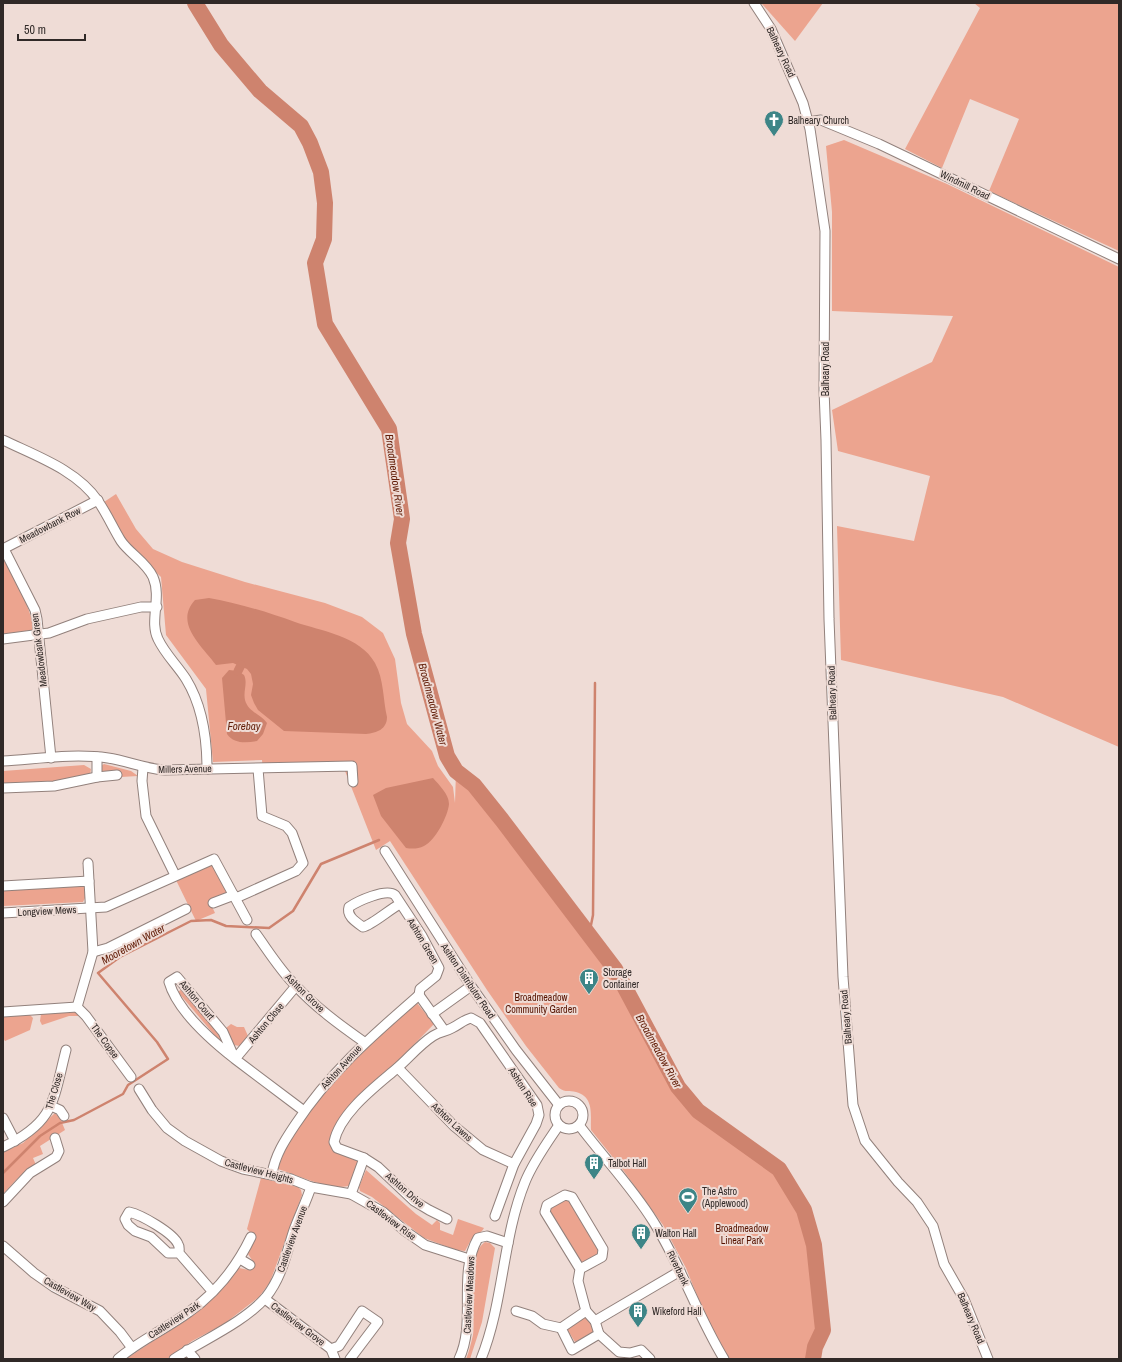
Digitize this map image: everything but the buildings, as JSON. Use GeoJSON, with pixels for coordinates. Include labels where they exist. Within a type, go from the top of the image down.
{"type":"FeatureCollection","features":[{"type":"Feature","properties":{"kind":"street","name":"Balheary Road"},"geometry":{"type":"LineString","coordinates":[[754,3],[771,29],[803,103],[808,122],[825,231],[824,390],[830,626],[843,977],[853,1105],[865,1141],[898,1182],[917,1202],[933,1226],[944,1264],[964,1299],[988,1359]]}},
{"type":"Feature","properties":{"kind":"street","name":"Windmill Road"},"geometry":{"type":"LineString","coordinates":[[808,122],[821,120],[879,144],[1119,259]]}},
{"type":"Feature","properties":{"kind":"street"},"geometry":{"type":"LineString","coordinates":[[3,440],[49,462],[80,482],[98,500],[122,542],[147,568],[158,592],[155,626],[157,638],[186,680],[193,693],[207,743],[207,769]]}},
{"type":"Feature","properties":{"kind":"street","name":"Meadowbank Row"},"geometry":{"type":"LineString","coordinates":[[3,549],[98,500]]}},
{"type":"Feature","properties":{"kind":"street","name":"Meadowbank Green"},"geometry":{"type":"LineString","coordinates":[[3,549],[35,610],[39,635],[51,758]]}},
{"type":"Feature","properties":{"kind":"street"},"geometry":{"type":"LineString","coordinates":[[3,638],[39,635],[86,618],[141,607],[157,607]]}},
{"type":"Feature","properties":{"kind":"street"},"geometry":{"type":"LineString","coordinates":[[97,757],[97,777]]}},
{"type":"Feature","properties":{"kind":"street","name":"Millers Avenue"},"geometry":{"type":"LineString","coordinates":[[3,761],[97,757],[121,761],[143,768],[165,770],[352,766],[353,782]]}},
{"type":"Feature","properties":{"kind":"street"},"geometry":{"type":"LineString","coordinates":[[143,768],[142,781],[146,816],[175,875]]}},
{"type":"Feature","properties":{"kind":"street"},"geometry":{"type":"LineString","coordinates":[[213,903],[235,897],[296,871],[303,863],[292,833],[286,826],[262,816],[258,769]]}},
{"type":"Feature","properties":{"kind":"street"},"geometry":{"type":"LineString","coordinates":[[3,788],[54,786],[97,777],[117,775]]}},
{"type":"Feature","properties":{"kind":"street","name":"Ashton Distributor Road"},"geometry":{"type":"LineString","coordinates":[[385,851],[471,986],[516,1050],[559,1105]]}},
{"type":"Feature","properties":{"kind":"street","name":"Longview Mews"},"geometry":{"type":"LineString","coordinates":[[3,913],[91,908],[111,905],[175,875],[214,859],[235,897]]}},
{"type":"Feature","properties":{"kind":"street"},"geometry":{"type":"LineString","coordinates":[[3,1012],[77,1007],[93,952],[88,863]]}},
{"type":"Feature","properties":{"kind":"street"},"geometry":{"type":"LineString","coordinates":[[3,886],[89,881]]}},
{"type":"Feature","properties":{"kind":"street","name":"Ashton Green"},"geometry":{"type":"LineString","coordinates":[[400,904],[387,911],[369,926],[363,926],[348,913],[349,906],[386,892],[395,894],[400,904],[422,936],[439,968],[436,976],[420,989],[419,995]]}},
{"type":"Feature","properties":{"kind":"street"},"geometry":{"type":"LineString","coordinates":[[235,897],[247,920]]}},
{"type":"Feature","properties":{"kind":"street"},"geometry":{"type":"LineString","coordinates":[[93,952],[108,948],[186,909]]}},
{"type":"Feature","properties":{"kind":"street","name":"Ashton Grove"},"geometry":{"type":"LineString","coordinates":[[256,934],[296,986],[345,1029],[364,1042]]}},
{"type":"Feature","properties":{"kind":"street","name":"Ashton Court"},"geometry":{"type":"LineString","coordinates":[[235,1059],[223,1032],[186,985],[177,977],[169,982],[173,995],[212,1041],[235,1059],[304,1111]]}},
{"type":"Feature","properties":{"kind":"street","name":"Ashton Close"},"geometry":{"type":"LineString","coordinates":[[235,1059],[296,986]]}},
{"type":"Feature","properties":{"kind":"street"},"geometry":{"type":"LineString","coordinates":[[432,1014],[471,986]]}},
{"type":"Feature","properties":{"kind":"street"},"geometry":{"type":"LineString","coordinates":[[351,1194],[364,1158],[337,1148],[334,1138],[342,1124],[364,1097],[398,1068],[421,1045],[444,1030],[419,995]]}},
{"type":"Feature","properties":{"kind":"street","name":"Ashton Avenue"},"geometry":{"type":"LineString","coordinates":[[272,1174],[274,1161],[304,1111],[320,1090],[364,1042],[419,995]]}},
{"type":"Feature","properties":{"kind":"street","name":"The Copse"},"geometry":{"type":"LineString","coordinates":[[77,1007],[86,1016],[131,1077]]}},
{"type":"Feature","properties":{"kind":"street","name":"Ashton Rise"},"geometry":{"type":"LineString","coordinates":[[444,1030],[452,1029],[466,1019],[475,1019],[480,1023],[537,1105],[539,1115],[536,1124],[514,1164],[495,1216]]}},
{"type":"Feature","properties":{"kind":"street","name":"The Close"},"geometry":{"type":"LineString","coordinates":[[3,1147],[33,1130],[49,1111],[66,1050]]}},
{"type":"Feature","properties":{"kind":"street","name":"Ashton Lawns"},"geometry":{"type":"LineString","coordinates":[[398,1068],[454,1126],[483,1150],[514,1164]]}},
{"type":"Feature","properties":{"kind":"street","name":"Castleview Heights"},"geometry":{"type":"LineString","coordinates":[[140,1089],[159,1120],[185,1141],[221,1161],[243,1169],[272,1174],[311,1187]]}},
{"type":"Feature","properties":{"kind":"street"},"geometry":{"type":"LineString","coordinates":[[567,1100],[580,1104],[584,1117],[580,1125],[576,1128],[567,1129],[559,1125],[555,1117],[559,1105],[567,1100]]}},
{"type":"Feature","properties":{"kind":"street"},"geometry":{"type":"LineString","coordinates":[[51,1106],[56,1108],[64,1116]]}},
{"type":"Feature","properties":{"kind":"street"},"geometry":{"type":"LineString","coordinates":[[3,1118],[16,1141]]}},
{"type":"Feature","properties":{"kind":"street"},"geometry":{"type":"LineString","coordinates":[[481,1359],[497,1309],[508,1243],[525,1182],[539,1154],[559,1125]]}},
{"type":"Feature","properties":{"kind":"street","name":"Riverbank"},"geometry":{"type":"LineString","coordinates":[[580,1125],[653,1220],[680,1271],[713,1341],[724,1359]]}},
{"type":"Feature","properties":{"kind":"street"},"geometry":{"type":"LineString","coordinates":[[3,1202],[30,1173],[56,1157],[59,1153],[59,1148],[55,1138]]}},
{"type":"Feature","properties":{"kind":"street","name":"Ashton Drive"},"geometry":{"type":"LineString","coordinates":[[364,1158],[387,1174],[414,1201],[447,1219]]}},
{"type":"Feature","properties":{"kind":"street","name":"Castleview Rise"},"geometry":{"type":"LineString","coordinates":[[311,1187],[351,1194],[383,1212],[405,1231],[425,1245],[470,1259]]}},
{"type":"Feature","properties":{"kind":"street","name":"Castleview Avenue"},"geometry":{"type":"LineString","coordinates":[[174,1359],[245,1315],[265,1299],[276,1284],[283,1268],[294,1229],[311,1187]]}},
{"type":"Feature","properties":{"kind":"street"},"geometry":{"type":"LineString","coordinates":[[580,1269],[602,1257],[603,1250],[572,1197],[566,1195],[547,1205],[545,1212],[580,1269],[578,1281],[586,1311],[595,1321],[600,1334],[619,1352],[630,1353],[641,1350],[650,1359]]}},
{"type":"Feature","properties":{"kind":"street"},"geometry":{"type":"LineString","coordinates":[[179,1253],[168,1253],[151,1237],[135,1231],[128,1225],[125,1219],[129,1212],[139,1214],[173,1237],[179,1245],[179,1253],[212,1291]]}},
{"type":"Feature","properties":{"kind":"street","name":"Castleview Meadows"},"geometry":{"type":"LineString","coordinates":[[459,1359],[465,1346],[468,1325],[470,1259],[472,1249],[478,1238],[487,1236],[508,1243]]}},
{"type":"Feature","properties":{"kind":"street","name":"Castleview Park"},"geometry":{"type":"LineString","coordinates":[[118,1359],[132,1348],[188,1313],[212,1291],[240,1259],[251,1237]]}},
{"type":"Feature","properties":{"kind":"street","name":"Castleview Way"},"geometry":{"type":"LineString","coordinates":[[3,1246],[34,1273],[54,1287],[100,1311],[120,1332],[132,1348]]}},
{"type":"Feature","properties":{"kind":"street"},"geometry":{"type":"LineString","coordinates":[[240,1259],[250,1265]]}},
{"type":"Feature","properties":{"kind":"street"},"geometry":{"type":"LineString","coordinates":[[595,1321],[680,1271]]}},
{"type":"Feature","properties":{"kind":"street","name":"Castleview Grove"},"geometry":{"type":"LineString","coordinates":[[265,1299],[331,1349],[335,1359]]}},
{"type":"Feature","properties":{"kind":"street","name":"Castleview Grove"},"geometry":{"type":"LineString","coordinates":[[331,1349],[340,1346],[362,1311],[378,1322],[350,1359]]}},
{"type":"Feature","properties":{"kind":"street"},"geometry":{"type":"LineString","coordinates":[[516,1311],[532,1316],[542,1324],[561,1328],[586,1311]]}},
{"type":"Feature","properties":{"kind":"street"},"geometry":{"type":"LineString","coordinates":[[561,1328],[572,1350]]}},
{"type":"Feature","properties":{"kind":"street"},"geometry":{"type":"LineString","coordinates":[[569,1359],[572,1350],[600,1334]]}},
{"type":"Feature","properties":{"kind":"street"},"geometry":{"type":"LineString","coordinates":[[187,1350],[195,1359]]}},
{"type":"Feature","properties":{"kind":"green space"},"geometry":{"type":"Polygon","coordinates":[[[761,3],[823,3],[795,41],[761,3]]]}},
{"type":"Feature","properties":{"kind":"green space"},"geometry":{"type":"Polygon","coordinates":[[[974,3],[1119,3],[1119,251],[989,191],[1019,119],[970,99],[942,168],[905,149],[980,8],[974,3]]]}},
{"type":"Feature","properties":{"kind":"green space"},"geometry":{"type":"Polygon","coordinates":[[[844,140],[947,184],[1119,267],[1119,747],[1003,697],[841,660],[837,526],[914,541],[930,476],[838,451],[832,410],[932,362],[953,316],[832,311],[832,212],[826,146],[844,140]]]}},
{"type":"Feature","properties":{"kind":"green space","name":"Broadmeadow Linear Park"},"geometry":{"type":"Polygon","coordinates":[[[116,494],[136,529],[153,549],[182,562],[245,582],[325,603],[362,617],[383,633],[395,659],[401,703],[407,724],[432,751],[438,766],[453,787],[455,803],[456,771],[474,785],[505,820],[615,969],[678,1087],[698,1111],[779,1169],[804,1210],[814,1245],[823,1330],[815,1347],[813,1359],[729,1359],[704,1313],[686,1268],[663,1225],[623,1170],[591,1130],[591,1113],[589,1103],[586,1098],[582,1094],[576,1092],[561,1090],[526,1046],[487,990],[390,841],[376,850],[345,771],[263,772],[262,760],[213,762],[206,689],[166,635],[161,577],[122,540],[104,502],[116,494]]]}},
{"type":"Feature","properties":{"kind":"green space"},"geometry":{"type":"Polygon","coordinates":[[[3,559],[12,573],[27,605],[33,624],[33,630],[3,634],[3,559]]]}},
{"type":"Feature","properties":{"kind":"green space"},"geometry":{"type":"Polygon","coordinates":[[[104,764],[131,771],[138,776],[121,777],[119,772],[102,771],[101,766],[104,764]]]}},
{"type":"Feature","properties":{"kind":"green space"},"geometry":{"type":"Polygon","coordinates":[[[84,765],[91,769],[90,775],[53,783],[3,785],[3,771],[84,765]]]}},
{"type":"Feature","properties":{"kind":"green space"},"geometry":{"type":"Polygon","coordinates":[[[211,864],[215,865],[228,892],[209,900],[215,913],[196,921],[176,880],[211,864]]]}},
{"type":"Feature","properties":{"kind":"green space"},"geometry":{"type":"Polygon","coordinates":[[[82,885],[85,887],[87,897],[83,902],[3,906],[3,890],[82,885]]]}},
{"type":"Feature","properties":{"kind":"green space"},"geometry":{"type":"Polygon","coordinates":[[[183,988],[219,1032],[224,1041],[222,1044],[178,992],[183,988]]]}},
{"type":"Feature","properties":{"kind":"green space"},"geometry":{"type":"Polygon","coordinates":[[[417,1003],[434,1024],[394,1065],[360,1094],[346,1112],[331,1139],[359,1160],[350,1185],[334,1187],[325,1185],[278,1169],[277,1163],[306,1114],[350,1060],[417,1003]]]}},
{"type":"Feature","properties":{"kind":"green space"},"geometry":{"type":"Polygon","coordinates":[[[75,1012],[81,1016],[69,1016],[42,1025],[40,1021],[41,1014],[75,1012]]]}},
{"type":"Feature","properties":{"kind":"green space"},"geometry":{"type":"Polygon","coordinates":[[[29,1014],[33,1018],[30,1030],[5,1041],[3,1038],[3,1016],[29,1014]]]}},
{"type":"Feature","properties":{"kind":"green space"},"geometry":{"type":"Polygon","coordinates":[[[231,1024],[237,1027],[244,1027],[248,1036],[240,1046],[233,1045],[226,1028],[231,1024]]]}},
{"type":"Feature","properties":{"kind":"green space"},"geometry":{"type":"Polygon","coordinates":[[[55,1113],[60,1118],[65,1130],[40,1146],[43,1154],[33,1158],[36,1165],[18,1178],[3,1194],[3,1152],[23,1143],[55,1113]]]}},
{"type":"Feature","properties":{"kind":"green space"},"geometry":{"type":"Polygon","coordinates":[[[366,1170],[416,1214],[432,1225],[437,1220],[440,1223],[440,1230],[453,1235],[458,1219],[484,1228],[471,1240],[465,1251],[456,1250],[424,1238],[372,1197],[360,1191],[359,1187],[366,1170]]]}},
{"type":"Feature","properties":{"kind":"green space"},"geometry":{"type":"Polygon","coordinates":[[[261,1178],[298,1187],[301,1190],[302,1195],[270,1282],[259,1297],[224,1324],[192,1341],[167,1359],[126,1359],[201,1309],[220,1291],[239,1268],[249,1270],[254,1263],[248,1254],[255,1238],[247,1229],[261,1178]]]}},
{"type":"Feature","properties":{"kind":"green space"},"geometry":{"type":"Polygon","coordinates":[[[568,1198],[599,1248],[599,1253],[584,1263],[580,1262],[551,1213],[550,1207],[568,1198]]]}},
{"type":"Feature","properties":{"kind":"green space"},"geometry":{"type":"Polygon","coordinates":[[[485,1242],[490,1243],[495,1248],[482,1322],[470,1359],[466,1359],[473,1335],[474,1325],[473,1271],[475,1259],[479,1249],[485,1242]]]}},
{"type":"Feature","properties":{"kind":"green space"},"geometry":{"type":"Polygon","coordinates":[[[585,1316],[590,1319],[594,1332],[575,1342],[567,1329],[585,1316]]]}},
{"type":"Feature","properties":{"kind":"water"},"geometry":{"type":"Polygon","coordinates":[[[209,598],[252,608],[328,632],[360,646],[368,654],[378,669],[387,717],[385,725],[381,730],[366,734],[284,731],[258,710],[251,695],[253,684],[251,674],[247,669],[233,663],[216,665],[192,634],[188,625],[187,617],[189,609],[195,600],[209,598]]]}},
{"type":"Feature","properties":{"kind":"water","name":"Forebay"},"geometry":{"type":"Polygon","coordinates":[[[229,670],[238,671],[244,675],[246,681],[245,700],[249,707],[267,723],[263,734],[257,741],[237,741],[233,740],[227,734],[222,678],[229,670]]]}},
{"type":"Feature","properties":{"kind":"water"},"geometry":{"type":"Polygon","coordinates":[[[433,778],[449,800],[446,815],[440,828],[428,843],[424,846],[413,849],[406,848],[381,816],[373,795],[386,788],[433,778]]]}},
{"type":"Feature","properties":{"kind":"waterway","name":"Broadmeadow Water"},"geometry":{"type":"LineString","coordinates":[[195,3],[221,45],[260,91],[301,126],[310,143],[321,172],[325,203],[324,239],[315,263],[325,324],[389,429],[402,519],[398,543],[414,634],[447,756],[456,771],[474,785],[502,820],[615,969],[678,1087],[698,1111],[779,1169],[804,1210],[814,1245],[823,1330],[815,1347],[813,1359]]}},
{"type":"Feature","properties":{"kind":"waterway"},"geometry":{"type":"LineString","coordinates":[[238,671],[241,665]]}},
{"type":"Feature","properties":{"kind":"waterway"},"geometry":{"type":"LineString","coordinates":[[589,935],[593,915],[595,683]]}},
{"type":"Feature","properties":{"kind":"waterway","name":"Mooretown Water"},"geometry":{"type":"LineString","coordinates":[[3,1173],[40,1136],[60,1123],[74,1120],[123,1094],[128,1085],[168,1059],[157,1042],[98,973],[120,957],[191,921],[211,920],[226,926],[269,928],[293,911],[321,864],[379,840]]}},
{"type":"Feature","properties":{"kind":"place","name":"Balheary Church"},"geometry":{"type":"Point","coordinates":[774,137]}},
{"type":"Feature","properties":{"kind":"place","name":"Storage Container"},"geometry":{"type":"Point","coordinates":[589,995]}},
{"type":"Feature","properties":{"kind":"place","name":"Talbot Hall"},"geometry":{"type":"Point","coordinates":[594,1180]}},
{"type":"Feature","properties":{"kind":"place","name":"The Astro (Applewood)"},"geometry":{"type":"Point","coordinates":[688,1214]}},
{"type":"Feature","properties":{"kind":"place","name":"Walton Hall"},"geometry":{"type":"Point","coordinates":[641,1250]}},
{"type":"Feature","properties":{"kind":"place","name":"Wikeford Hall"},"geometry":{"type":"Point","coordinates":[638,1328]}},
{"type":"Feature","properties":{"kind":"water label","name":"Broadmeadow River"},"geometry":{"type":"Point","coordinates":[395,475]}},
{"type":"Feature","properties":{"kind":"water label","name":"Broadmeadow River"},"geometry":{"type":"Point","coordinates":[659,1051]}},
{"type":"Feature","properties":{"kind":"park label","name":"Broadmeadow Community Garden"},"geometry":{"type":"Point","coordinates":[541,1002]}}]}
